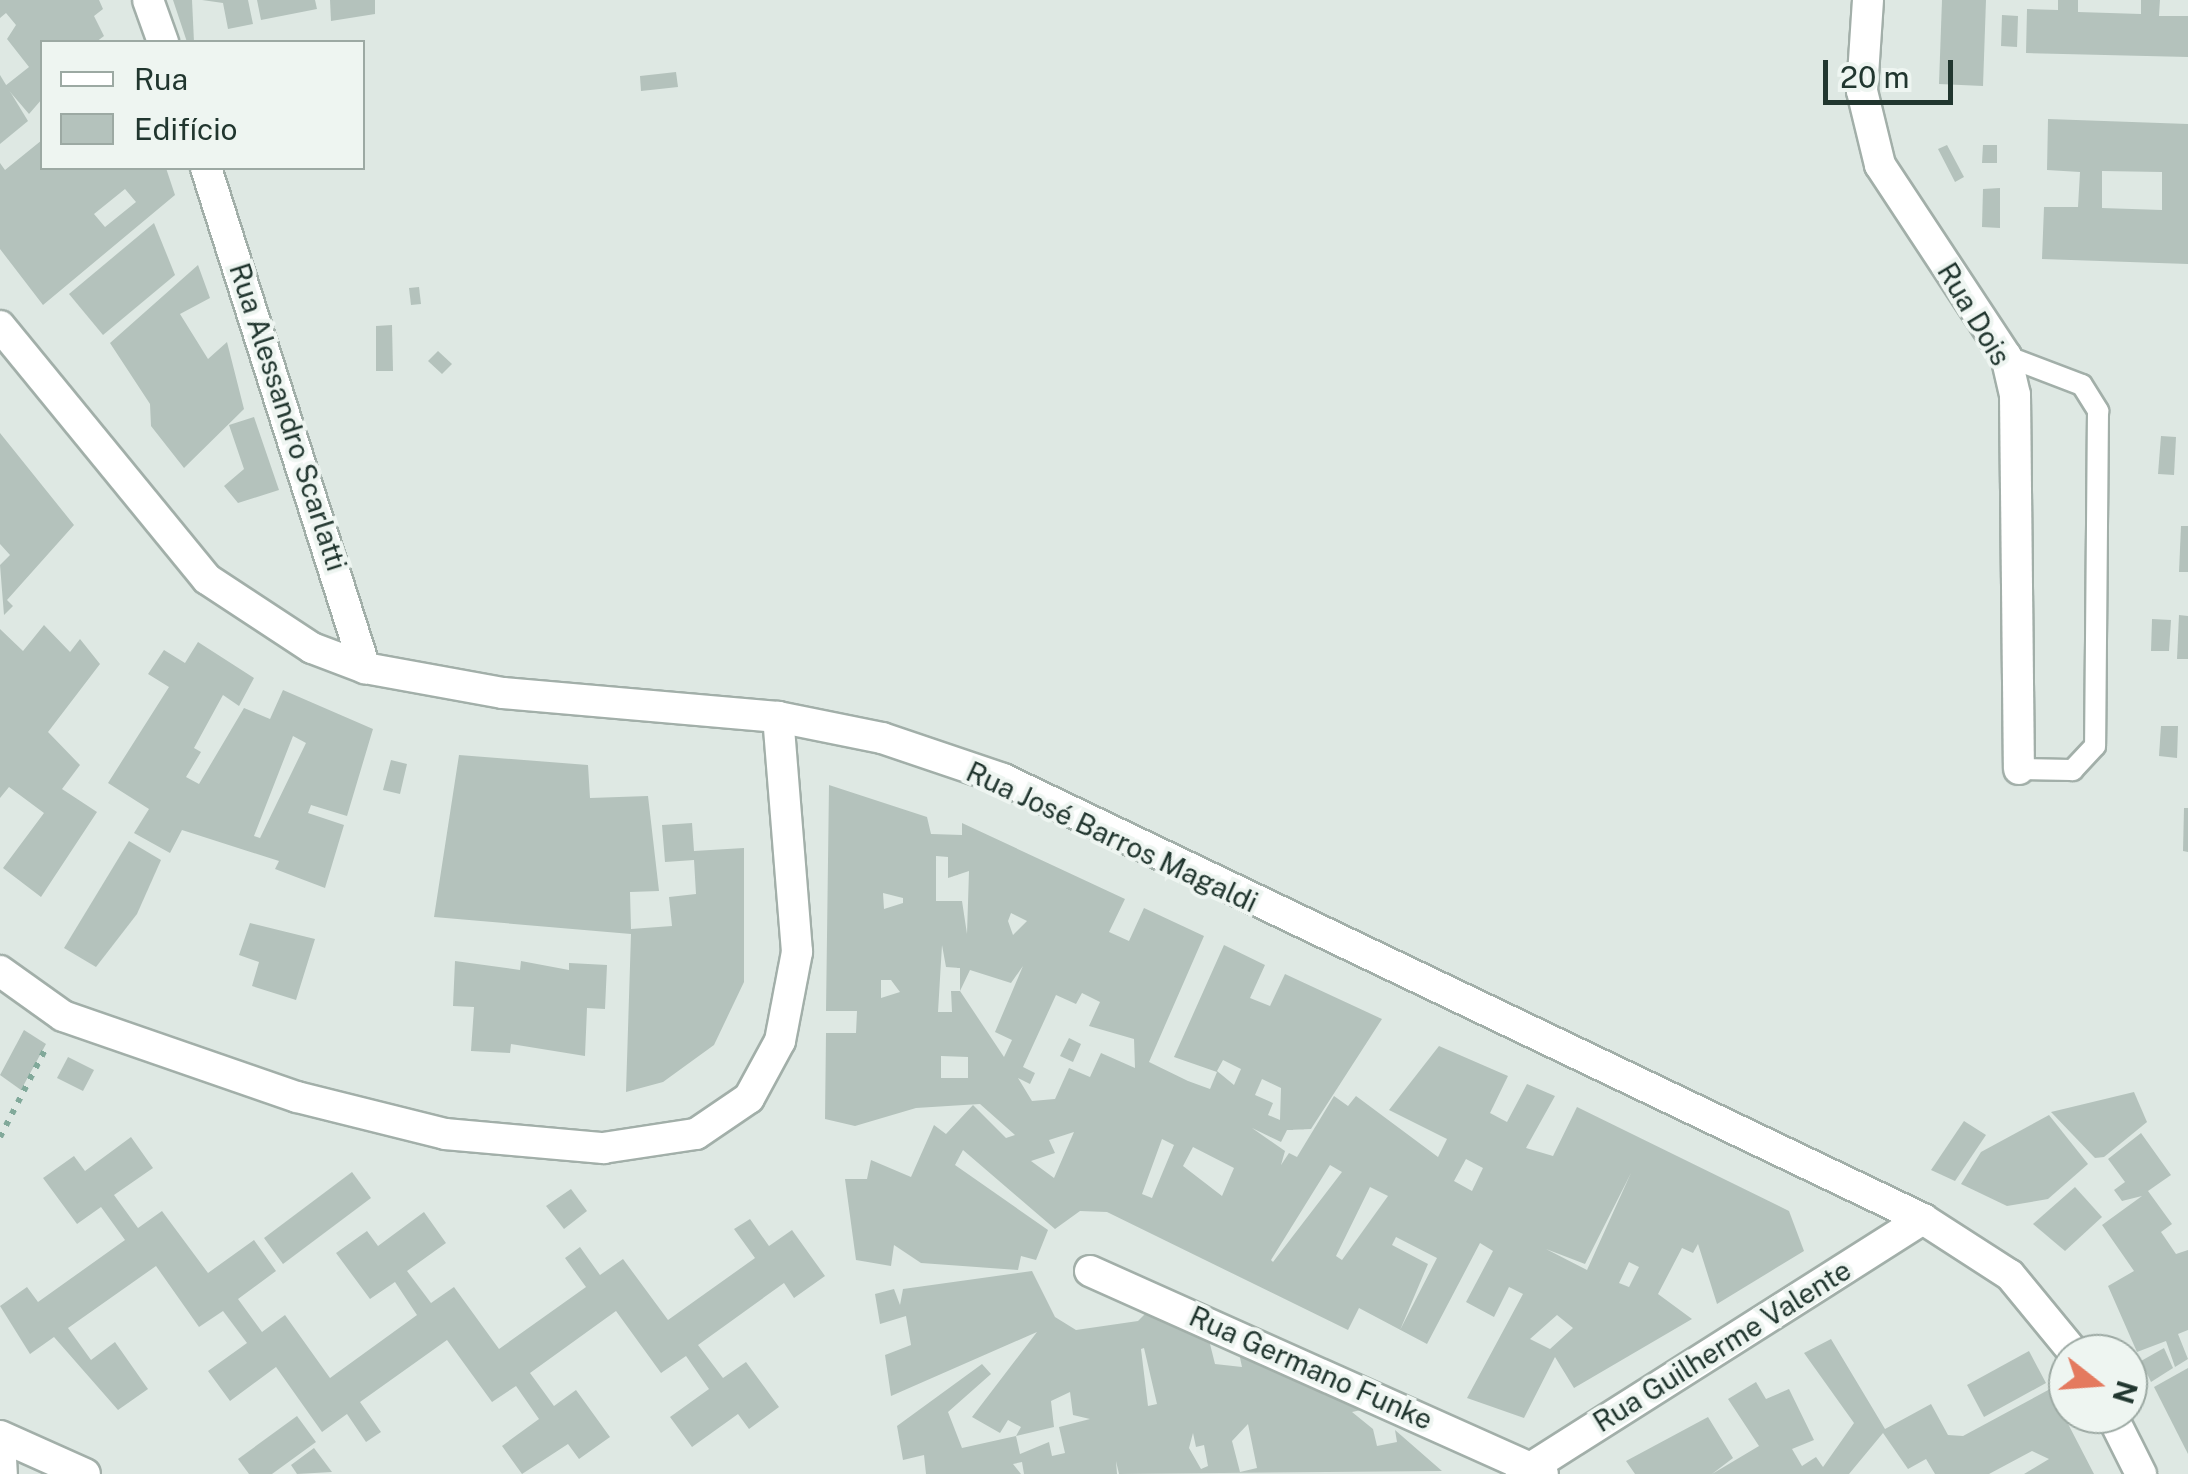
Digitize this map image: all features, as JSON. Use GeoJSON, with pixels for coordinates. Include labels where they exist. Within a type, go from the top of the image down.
{"type":"FeatureCollection","features":[{"type":"Feature","properties":{"kind":"street"},"geometry":{"type":"LineString","coordinates":[[148,0],[162,40]]}},
{"type":"Feature","properties":{"kind":"street","name":"Rua Dois"},"geometry":{"type":"LineString","coordinates":[[1868,0],[1862,91],[1880,165],[2006,356],[2015,396],[2020,768]]}},
{"type":"Feature","properties":{"kind":"street","name":"Rua Alessandro Scarlatti"},"geometry":{"type":"LineString","coordinates":[[207,170],[365,668]]}},
{"type":"Feature","properties":{"kind":"street","name":"Rua José Barros Magaldi"},"geometry":{"type":"LineString","coordinates":[[0,326],[207,579],[312,648],[365,668],[503,693],[778,717],[882,738],[1003,779],[1923,1219],[2010,1276],[2058,1334]]}},
{"type":"Feature","properties":{"kind":"street"},"geometry":{"type":"LineString","coordinates":[[0,971],[62,1016],[297,1097],[445,1134],[603,1148],[696,1134],[748,1098],[780,1041],[797,952],[778,717]]}},
{"type":"Feature","properties":{"kind":"street","name":"Rua Guilherme Valente"},"geometry":{"type":"LineString","coordinates":[[1531,1472],[1923,1219]]}},
{"type":"Feature","properties":{"kind":"street","name":"Rua Germano Funke"},"geometry":{"type":"LineString","coordinates":[[1090,1271],[1531,1472]]}},
{"type":"Feature","properties":{"kind":"street"},"geometry":{"type":"LineString","coordinates":[[2121,1434],[2140,1474]]}},
{"type":"Feature","properties":{"kind":"street"},"geometry":{"type":"LineString","coordinates":[[3,1437],[85,1474]]}},
{"type":"Feature","properties":{"kind":"lane"},"geometry":{"type":"LineString","coordinates":[[2006,356],[2082,385],[2098,411],[2095,746],[2073,770],[2020,768]]}},
{"type":"Feature","properties":{"kind":"lane"},"geometry":{"type":"LineString","coordinates":[[3,1437],[7,1474]]}},
{"type":"Feature","properties":{"kind":"path"},"geometry":{"type":"LineString","coordinates":[[0,1136],[62,1016]]}},
{"type":"Feature","properties":{"kind":"building"},"geometry":{"type":"Polygon","coordinates":[[[0,0],[99,0],[103,9],[94,16],[104,36],[99,40],[40,40],[40,101],[29,114],[5,86],[29,67],[7,39],[16,25],[6,13],[0,18],[0,0]]]}},
{"type":"Feature","properties":{"kind":"building"},"geometry":{"type":"Polygon","coordinates":[[[173,0],[192,0],[194,40],[186,40],[173,0]]]}},
{"type":"Feature","properties":{"kind":"building"},"geometry":{"type":"Polygon","coordinates":[[[202,0],[248,0],[253,24],[228,29],[223,3],[202,0]]]}},
{"type":"Feature","properties":{"kind":"building"},"geometry":{"type":"Polygon","coordinates":[[[257,0],[315,0],[317,9],[261,20],[257,0]]]}},
{"type":"Feature","properties":{"kind":"building"},"geometry":{"type":"Polygon","coordinates":[[[330,0],[375,0],[375,14],[331,21],[330,0]]]}},
{"type":"Feature","properties":{"kind":"building"},"geometry":{"type":"Polygon","coordinates":[[[1942,0],[1986,0],[1983,86],[1939,84],[1942,0]]]}},
{"type":"Feature","properties":{"kind":"building"},"geometry":{"type":"Polygon","coordinates":[[[2058,0],[2078,0],[2078,12],[2141,14],[2141,0],[2160,0],[2159,16],[2188,16],[2188,57],[2026,53],[2027,9],[2058,10],[2058,0]]]}},
{"type":"Feature","properties":{"kind":"building"},"geometry":{"type":"Polygon","coordinates":[[[2002,15],[2018,16],[2017,47],[2001,46],[2002,15]]]}},
{"type":"Feature","properties":{"kind":"building"},"geometry":{"type":"Polygon","coordinates":[[[676,72],[678,87],[641,91],[640,76],[676,72]]]}},
{"type":"Feature","properties":{"kind":"building"},"geometry":{"type":"Polygon","coordinates":[[[0,75],[28,121],[0,144],[0,75]]]}},
{"type":"Feature","properties":{"kind":"building"},"geometry":{"type":"Polygon","coordinates":[[[2048,119],[2188,124],[2188,264],[2042,259],[2044,207],[2078,207],[2080,172],[2047,170],[2048,119]],[[2102,171],[2102,208],[2162,210],[2162,172],[2102,171]]]}},
{"type":"Feature","properties":{"kind":"building"},"geometry":{"type":"Polygon","coordinates":[[[40,142],[40,170],[167,170],[175,195],[43,305],[0,249],[0,163],[5,170],[40,142]],[[125,189],[94,214],[105,227],[136,202],[125,189]]]}},
{"type":"Feature","properties":{"kind":"building"},"geometry":{"type":"Polygon","coordinates":[[[1947,145],[1964,177],[1955,182],[1938,149],[1947,145]]]}},
{"type":"Feature","properties":{"kind":"building"},"geometry":{"type":"Polygon","coordinates":[[[1983,145],[1997,145],[1997,163],[1982,163],[1983,145]]]}},
{"type":"Feature","properties":{"kind":"building"},"geometry":{"type":"Polygon","coordinates":[[[2000,188],[2000,228],[1982,227],[1983,189],[2000,188]]]}},
{"type":"Feature","properties":{"kind":"building"},"geometry":{"type":"Polygon","coordinates":[[[154,223],[175,275],[103,335],[69,294],[154,223]]]}},
{"type":"Feature","properties":{"kind":"building"},"geometry":{"type":"Polygon","coordinates":[[[198,265],[210,298],[180,314],[208,359],[227,342],[244,409],[184,468],[151,426],[150,404],[110,343],[198,265]]]}},
{"type":"Feature","properties":{"kind":"building"},"geometry":{"type":"Polygon","coordinates":[[[419,287],[421,304],[411,305],[409,288],[419,287]]]}},
{"type":"Feature","properties":{"kind":"building"},"geometry":{"type":"Polygon","coordinates":[[[392,325],[393,371],[376,371],[376,326],[392,325]]]}},
{"type":"Feature","properties":{"kind":"building"},"geometry":{"type":"Polygon","coordinates":[[[438,351],[452,364],[442,374],[428,361],[438,351]]]}},
{"type":"Feature","properties":{"kind":"building"},"geometry":{"type":"Polygon","coordinates":[[[254,417],[279,490],[238,503],[224,486],[244,469],[229,425],[254,417]]]}},
{"type":"Feature","properties":{"kind":"building"},"geometry":{"type":"Polygon","coordinates":[[[0,433],[74,525],[7,600],[13,606],[4,615],[0,565],[10,555],[0,544],[0,433]]]}},
{"type":"Feature","properties":{"kind":"building"},"geometry":{"type":"Polygon","coordinates":[[[2161,436],[2176,437],[2174,475],[2158,474],[2161,436]]]}},
{"type":"Feature","properties":{"kind":"building"},"geometry":{"type":"Polygon","coordinates":[[[2181,526],[2188,526],[2188,572],[2179,572],[2181,526]]]}},
{"type":"Feature","properties":{"kind":"building"},"geometry":{"type":"Polygon","coordinates":[[[2179,615],[2188,616],[2188,659],[2177,659],[2179,615]]]}},
{"type":"Feature","properties":{"kind":"building"},"geometry":{"type":"Polygon","coordinates":[[[2152,619],[2171,620],[2169,651],[2151,651],[2152,619]]]}},
{"type":"Feature","properties":{"kind":"building"},"geometry":{"type":"Polygon","coordinates":[[[44,625],[70,652],[80,639],[100,664],[48,732],[80,765],[62,789],[97,812],[41,897],[3,868],[44,813],[9,787],[0,798],[0,629],[23,651],[44,625]]]}},
{"type":"Feature","properties":{"kind":"building"},"geometry":{"type":"Polygon","coordinates":[[[198,642],[254,678],[239,706],[223,695],[194,748],[201,752],[186,777],[199,784],[244,708],[270,719],[283,690],[373,729],[347,816],[311,805],[308,813],[344,825],[325,888],[275,869],[279,861],[182,830],[170,853],[134,833],[149,809],[108,783],[169,687],[148,674],[164,650],[185,663],[198,642]],[[293,736],[254,836],[260,838],[306,743],[293,736]]]}},
{"type":"Feature","properties":{"kind":"building"},"geometry":{"type":"Polygon","coordinates":[[[2161,726],[2178,726],[2177,758],[2159,756],[2161,726]]]}},
{"type":"Feature","properties":{"kind":"building"},"geometry":{"type":"Polygon","coordinates":[[[459,755],[588,765],[590,798],[648,796],[659,891],[630,892],[631,929],[672,926],[669,897],[696,894],[694,860],[665,862],[662,825],[692,823],[694,851],[744,848],[744,982],[714,1045],[663,1082],[626,1092],[631,934],[434,917],[459,755]]]}},
{"type":"Feature","properties":{"kind":"building"},"geometry":{"type":"Polygon","coordinates":[[[391,760],[407,764],[400,794],[383,790],[391,760]]]}},
{"type":"Feature","properties":{"kind":"building"},"geometry":{"type":"Polygon","coordinates":[[[829,785],[927,817],[931,834],[962,835],[962,823],[1125,899],[1109,932],[1129,941],[1144,908],[1204,936],[1149,1062],[1188,1081],[1210,1089],[1217,1072],[1174,1057],[1224,945],[1265,965],[1250,998],[1270,1006],[1285,974],[1382,1019],[1311,1129],[1287,1130],[1281,1142],[1252,1128],[1285,1151],[1281,1165],[1289,1153],[1297,1157],[1334,1096],[1348,1106],[1356,1096],[1438,1157],[1447,1139],[1389,1110],[1439,1046],[1508,1076],[1490,1113],[1507,1122],[1527,1084],[1555,1096],[1526,1148],[1553,1156],[1577,1107],[1789,1211],[1804,1251],[1717,1304],[1698,1244],[1693,1253],[1682,1248],[1658,1294],[1692,1319],[1574,1388],[1555,1357],[1524,1418],[1467,1398],[1523,1294],[1509,1287],[1494,1317],[1466,1302],[1493,1251],[1480,1243],[1427,1344],[1400,1330],[1359,1308],[1348,1330],[1107,1212],[1080,1211],[1055,1229],[963,1150],[955,1165],[1048,1230],[1036,1260],[1021,1256],[1018,1270],[921,1263],[894,1245],[891,1266],[856,1260],[845,1179],[867,1179],[871,1160],[911,1177],[934,1125],[946,1134],[973,1105],[1006,1138],[1015,1135],[980,1104],[916,1108],[855,1126],[825,1119],[826,1033],[856,1033],[857,1011],[826,1011],[829,785]],[[936,856],[936,901],[962,901],[967,934],[969,871],[948,878],[948,857],[936,856]],[[883,893],[884,909],[903,903],[903,898],[883,893]],[[1011,913],[1008,921],[1013,935],[1027,921],[1011,913]],[[942,945],[938,1012],[952,1012],[951,991],[960,991],[960,968],[946,967],[942,945]],[[1023,966],[1011,983],[970,970],[960,991],[1004,1057],[1012,1040],[995,1032],[1023,966]],[[881,980],[881,998],[900,992],[891,980],[881,980]],[[1082,993],[1076,1004],[1056,995],[1023,1067],[1035,1073],[1030,1084],[1018,1078],[1032,1101],[1055,1099],[1069,1068],[1090,1077],[1101,1053],[1135,1068],[1134,1039],[1089,1026],[1100,1002],[1082,993]],[[941,1056],[941,1078],[968,1078],[968,1057],[941,1056]],[[1223,1060],[1217,1071],[1234,1085],[1241,1069],[1223,1060]],[[1262,1079],[1255,1095],[1273,1103],[1268,1115],[1280,1120],[1281,1088],[1262,1079]],[[1074,1132],[1049,1140],[1055,1153],[1031,1161],[1054,1178],[1074,1132]],[[1162,1139],[1142,1194],[1152,1198],[1174,1145],[1162,1139]],[[1193,1147],[1183,1166],[1222,1196],[1234,1168],[1193,1147]],[[1466,1159],[1454,1181],[1472,1191],[1483,1168],[1466,1159]],[[1330,1165],[1273,1262],[1342,1172],[1330,1165]],[[1631,1173],[1585,1264],[1546,1249],[1587,1270],[1631,1173]],[[1370,1187],[1336,1256],[1342,1260],[1388,1196],[1370,1187]],[[1396,1237],[1392,1245],[1428,1264],[1400,1330],[1437,1258],[1396,1237]],[[1629,1262],[1619,1283],[1629,1287],[1639,1267],[1629,1262]],[[1557,1315],[1530,1339],[1550,1349],[1573,1328],[1557,1315]]]}},
{"type":"Feature","properties":{"kind":"building"},"geometry":{"type":"Polygon","coordinates":[[[2184,808],[2188,808],[2188,852],[2183,851],[2184,808]]]}},
{"type":"Feature","properties":{"kind":"building"},"geometry":{"type":"Polygon","coordinates":[[[129,841],[161,860],[137,914],[96,967],[64,948],[129,841]]]}},
{"type":"Feature","properties":{"kind":"building"},"geometry":{"type":"Polygon","coordinates":[[[250,923],[315,939],[296,1000],[252,986],[259,962],[239,955],[250,923]]]}},
{"type":"Feature","properties":{"kind":"building"},"geometry":{"type":"Polygon","coordinates":[[[455,961],[520,970],[521,961],[569,970],[569,963],[607,965],[605,1009],[587,1008],[585,1056],[511,1044],[510,1053],[471,1051],[474,1007],[453,1006],[455,961]]]}},
{"type":"Feature","properties":{"kind":"building"},"geometry":{"type":"Polygon","coordinates":[[[24,1030],[46,1044],[21,1090],[0,1075],[24,1030]]]}},
{"type":"Feature","properties":{"kind":"building"},"geometry":{"type":"Polygon","coordinates":[[[1069,1038],[1081,1044],[1073,1062],[1060,1056],[1069,1038]]]}},
{"type":"Feature","properties":{"kind":"building"},"geometry":{"type":"Polygon","coordinates":[[[68,1057],[94,1070],[83,1091],[57,1078],[68,1057]]]}},
{"type":"Feature","properties":{"kind":"building"},"geometry":{"type":"Polygon","coordinates":[[[2134,1092],[2147,1122],[2104,1157],[2095,1158],[2051,1112],[2134,1092]]]}},
{"type":"Feature","properties":{"kind":"building"},"geometry":{"type":"Polygon","coordinates":[[[2049,1115],[2088,1164],[2048,1199],[2007,1206],[1961,1184],[1981,1152],[2049,1115]]]}},
{"type":"Feature","properties":{"kind":"building"},"geometry":{"type":"Polygon","coordinates":[[[1964,1121],[1986,1135],[1955,1181],[1931,1170],[1964,1121]]]}},
{"type":"Feature","properties":{"kind":"building"},"geometry":{"type":"Polygon","coordinates":[[[2141,1133],[2171,1175],[2148,1191],[2172,1224],[2161,1232],[2176,1254],[2188,1250],[2188,1330],[2178,1334],[2188,1359],[2175,1367],[2166,1341],[2148,1348],[2148,1334],[2129,1334],[2108,1286],[2134,1271],[2102,1225],[2142,1196],[2122,1201],[2114,1190],[2125,1182],[2108,1159],[2141,1133]]]}},
{"type":"Feature","properties":{"kind":"building"},"geometry":{"type":"Polygon","coordinates":[[[131,1137],[153,1168],[114,1195],[138,1228],[162,1211],[208,1273],[254,1240],[276,1271],[238,1299],[262,1332],[285,1315],[330,1378],[417,1315],[395,1282],[370,1299],[336,1253],[367,1231],[378,1246],[424,1212],[446,1243],[407,1271],[431,1303],[454,1287],[499,1349],[586,1287],[565,1258],[580,1247],[600,1275],[623,1259],[668,1320],[755,1258],[734,1229],[750,1219],[769,1246],[792,1230],[825,1276],[794,1298],[784,1283],[698,1345],[723,1378],[746,1362],[779,1407],[749,1429],[738,1414],[692,1447],[670,1417],[709,1389],[686,1356],[661,1373],[616,1311],[530,1373],[554,1406],[576,1390],[610,1437],[579,1459],[568,1444],[522,1474],[502,1446],[539,1419],[516,1386],[492,1402],[447,1340],[360,1402],[381,1432],[366,1442],[347,1414],[322,1432],[276,1367],[230,1401],[208,1371],[247,1343],[223,1311],[199,1327],[156,1266],[68,1328],[91,1360],[115,1342],[148,1389],[118,1410],[54,1337],[30,1354],[0,1306],[27,1287],[38,1302],[125,1240],[101,1207],[77,1224],[43,1178],[74,1156],[85,1171],[131,1137]]]}},
{"type":"Feature","properties":{"kind":"building"},"geometry":{"type":"Polygon","coordinates":[[[352,1172],[371,1198],[283,1264],[264,1238],[352,1172]]]}},
{"type":"Feature","properties":{"kind":"building"},"geometry":{"type":"Polygon","coordinates":[[[2075,1187],[2102,1217],[2065,1251],[2033,1224],[2075,1187]]]}},
{"type":"Feature","properties":{"kind":"building"},"geometry":{"type":"Polygon","coordinates":[[[571,1189],[587,1211],[564,1229],[546,1206],[571,1189]]]}},
{"type":"Feature","properties":{"kind":"building"},"geometry":{"type":"Polygon","coordinates":[[[1032,1271],[1055,1317],[1076,1330],[1138,1321],[1154,1305],[1190,1322],[1192,1335],[1207,1332],[1215,1364],[1242,1367],[1237,1344],[1361,1410],[1352,1412],[1373,1429],[1377,1446],[1397,1442],[1395,1430],[1442,1471],[1119,1474],[1116,1461],[1117,1474],[1024,1474],[1022,1462],[1013,1464],[1021,1474],[926,1474],[924,1455],[903,1460],[897,1426],[982,1364],[991,1374],[948,1412],[962,1448],[1016,1436],[1021,1427],[1008,1420],[1000,1433],[972,1417],[1037,1332],[891,1396],[885,1355],[911,1345],[906,1316],[880,1324],[875,1294],[894,1289],[900,1305],[903,1289],[1032,1271]],[[1144,1348],[1141,1349],[1148,1406],[1157,1404],[1144,1348]],[[1070,1392],[1051,1401],[1054,1427],[1016,1436],[1020,1454],[1049,1442],[1052,1456],[1065,1453],[1059,1427],[1090,1419],[1073,1415],[1070,1392]],[[1248,1424],[1232,1441],[1240,1472],[1257,1468],[1248,1424]],[[1193,1433],[1189,1448],[1201,1469],[1208,1466],[1204,1445],[1196,1447],[1193,1433]]]}},
{"type":"Feature","properties":{"kind":"building"},"geometry":{"type":"Polygon","coordinates":[[[1831,1339],[1885,1429],[1931,1404],[1948,1435],[1963,1436],[2048,1390],[2048,1434],[2073,1434],[2094,1474],[2024,1474],[2049,1459],[2032,1451],[1989,1474],[1935,1474],[1926,1459],[1908,1469],[1883,1433],[1849,1474],[1712,1474],[1759,1446],[1728,1399],[1756,1382],[1766,1399],[1789,1389],[1814,1440],[1792,1449],[1802,1466],[1816,1457],[1823,1467],[1854,1423],[1804,1353],[1831,1339]]]}},
{"type":"Feature","properties":{"kind":"building"},"geometry":{"type":"Polygon","coordinates":[[[2164,1348],[2173,1368],[2151,1382],[2148,1357],[2164,1348]]]}},
{"type":"Feature","properties":{"kind":"building"},"geometry":{"type":"Polygon","coordinates":[[[2029,1351],[2046,1383],[1984,1417],[1967,1385],[2029,1351]]]}},
{"type":"Feature","properties":{"kind":"building"},"geometry":{"type":"Polygon","coordinates":[[[2188,1368],[2188,1454],[2154,1387],[2188,1368]]]}},
{"type":"Feature","properties":{"kind":"building"},"geometry":{"type":"Polygon","coordinates":[[[297,1416],[316,1442],[272,1474],[249,1474],[238,1459],[297,1416]]]}},
{"type":"Feature","properties":{"kind":"building"},"geometry":{"type":"Polygon","coordinates":[[[1708,1417],[1733,1458],[1712,1474],[1635,1474],[1626,1461],[1708,1417]]]}},
{"type":"Feature","properties":{"kind":"building"},"geometry":{"type":"Polygon","coordinates":[[[314,1448],[332,1472],[297,1474],[291,1465],[314,1448]]]}}]}
